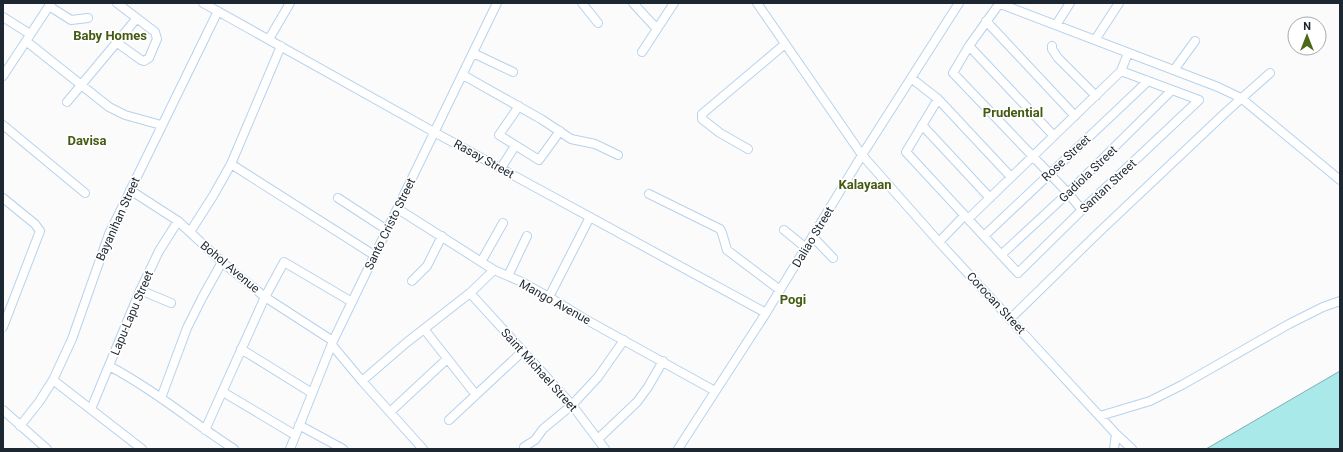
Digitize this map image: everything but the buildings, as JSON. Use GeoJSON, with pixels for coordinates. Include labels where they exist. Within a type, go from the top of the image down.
{"type":"FeatureCollection","features":[{"type":"Feature","properties":{"kind":"street"},"geometry":{"type":"LineString","coordinates":[[116,42],[144,61],[148,59],[157,42],[158,36],[155,32],[117,3]]}},
{"type":"Feature","properties":{"kind":"street","name":"Rasay Street"},"geometry":{"type":"LineString","coordinates":[[203,3],[434,132],[766,313]]}},
{"type":"Feature","properties":{"kind":"street"},"geometry":{"type":"LineString","coordinates":[[269,39],[290,3]]}},
{"type":"Feature","properties":{"kind":"street","name":"Santo Cristo Street"},"geometry":{"type":"LineString","coordinates":[[290,449],[333,343],[374,254],[398,209],[497,3]]}},
{"type":"Feature","properties":{"kind":"street"},"geometry":{"type":"LineString","coordinates":[[582,3],[598,23]]}},
{"type":"Feature","properties":{"kind":"street"},"geometry":{"type":"LineString","coordinates":[[634,3],[657,29]]}},
{"type":"Feature","properties":{"kind":"street"},"geometry":{"type":"LineString","coordinates":[[642,52],[674,3]]}},
{"type":"Feature","properties":{"kind":"street","name":"Corocan Street"},"geometry":{"type":"LineString","coordinates":[[757,3],[862,155],[939,242],[1116,434],[1132,449]]}},
{"type":"Feature","properties":{"kind":"street","name":"Daliao Street"},"geometry":{"type":"LineString","coordinates":[[678,449],[766,313],[862,155],[959,3]]}},
{"type":"Feature","properties":{"kind":"street"},"geometry":{"type":"LineString","coordinates":[[1056,25],[1070,3]]}},
{"type":"Feature","properties":{"kind":"street"},"geometry":{"type":"LineString","coordinates":[[1095,40],[1118,3]]}},
{"type":"Feature","properties":{"kind":"street"},"geometry":{"type":"LineString","coordinates":[[1082,210],[954,73],[969,46],[999,4],[1218,87],[1241,98],[1340,180]]}},
{"type":"Feature","properties":{"kind":"street"},"geometry":{"type":"LineString","coordinates":[[3,76],[50,5],[71,20],[88,18]]}},
{"type":"Feature","properties":{"kind":"street","name":"Bayanihan Street"},"geometry":{"type":"LineString","coordinates":[[20,426],[39,402],[53,380],[72,339],[109,234],[218,11]]}},
{"type":"Feature","properties":{"kind":"street"},"geometry":{"type":"LineString","coordinates":[[3,17],[109,107],[125,115],[161,125]]}},
{"type":"Feature","properties":{"kind":"street"},"geometry":{"type":"LineString","coordinates":[[67,102],[136,18]]}},
{"type":"Feature","properties":{"kind":"street"},"geometry":{"type":"LineString","coordinates":[[986,21],[1075,116]]}},
{"type":"Feature","properties":{"kind":"street"},"geometry":{"type":"LineString","coordinates":[[1174,70],[1195,41]]}},
{"type":"Feature","properties":{"kind":"street"},"geometry":{"type":"LineString","coordinates":[[748,149],[720,133],[702,119],[702,114],[785,44]]}},
{"type":"Feature","properties":{"kind":"street"},"geometry":{"type":"LineString","coordinates":[[190,232],[231,164],[280,46]]}},
{"type":"Feature","properties":{"kind":"street"},"geometry":{"type":"LineString","coordinates":[[969,46],[1054,136]]}},
{"type":"Feature","properties":{"kind":"street"},"geometry":{"type":"LineString","coordinates":[[1052,46],[1052,49],[1058,58],[1096,96]]}},
{"type":"Feature","properties":{"kind":"street"},"geometry":{"type":"LineString","coordinates":[[474,53],[513,72]]}},
{"type":"Feature","properties":{"kind":"street"},"geometry":{"type":"LineString","coordinates":[[939,242],[966,217],[990,198],[1121,71],[1128,53]]}},
{"type":"Feature","properties":{"kind":"street"},"geometry":{"type":"LineString","coordinates":[[1121,71],[1172,90]]}},
{"type":"Feature","properties":{"kind":"street"},"geometry":{"type":"LineString","coordinates":[[1010,319],[1095,236],[1241,98],[1270,73]]}},
{"type":"Feature","properties":{"kind":"street"},"geometry":{"type":"LineString","coordinates":[[463,75],[519,106],[571,139],[595,144],[618,155]]}},
{"type":"Feature","properties":{"kind":"street"},"geometry":{"type":"LineString","coordinates":[[911,78],[938,99],[1011,177]]}},
{"type":"Feature","properties":{"kind":"street","name":"Rose Street"},"geometry":{"type":"LineString","coordinates":[[984,236],[1148,81]]}},
{"type":"Feature","properties":{"kind":"street","name":"Santan Street"},"geometry":{"type":"LineString","coordinates":[[1001,254],[1018,273],[1082,210],[1199,100],[1172,90]]}},
{"type":"Feature","properties":{"kind":"street","name":"Gadiola Street"},"geometry":{"type":"LineString","coordinates":[[1001,254],[1068,194],[1172,90]]}},
{"type":"Feature","properties":{"kind":"street"},"geometry":{"type":"LineString","coordinates":[[938,99],[906,152],[1001,254]]}},
{"type":"Feature","properties":{"kind":"street"},"geometry":{"type":"LineString","coordinates":[[519,106],[499,136],[515,146],[539,160],[560,131]]}},
{"type":"Feature","properties":{"kind":"street"},"geometry":{"type":"LineString","coordinates":[[3,125],[85,193]]}},
{"type":"Feature","properties":{"kind":"street"},"geometry":{"type":"LineString","coordinates":[[922,125],[990,198]]}},
{"type":"Feature","properties":{"kind":"street"},"geometry":{"type":"LineString","coordinates":[[502,168],[515,146]]}},
{"type":"Feature","properties":{"kind":"street"},"geometry":{"type":"LineString","coordinates":[[231,164],[374,254]]}},
{"type":"Feature","properties":{"kind":"street","name":"Bohol Avenue"},"geometry":{"type":"LineString","coordinates":[[130,190],[178,221],[222,262],[265,296],[333,343],[362,381],[423,449]]}},
{"type":"Feature","properties":{"kind":"street"},"geometry":{"type":"LineString","coordinates":[[649,194],[720,229],[727,250],[780,290]]}},
{"type":"Feature","properties":{"kind":"street"},"geometry":{"type":"LineString","coordinates":[[3,198],[39,229],[39,235],[3,327]]}},
{"type":"Feature","properties":{"kind":"street"},"geometry":{"type":"LineString","coordinates":[[338,198],[387,230]]}},
{"type":"Feature","properties":{"kind":"street","name":"Mango Avenue"},"geometry":{"type":"LineString","coordinates":[[398,209],[494,270],[549,297],[585,319],[715,391]]}},
{"type":"Feature","properties":{"kind":"street"},"geometry":{"type":"LineString","coordinates":[[549,297],[590,217]]}},
{"type":"Feature","properties":{"kind":"street","name":"Lapu-Lapu Street"},"geometry":{"type":"LineString","coordinates":[[91,409],[140,290],[159,251],[178,221]]}},
{"type":"Feature","properties":{"kind":"street"},"geometry":{"type":"LineString","coordinates":[[481,262],[503,223]]}},
{"type":"Feature","properties":{"kind":"street"},"geometry":{"type":"LineString","coordinates":[[784,230],[806,248]]}},
{"type":"Feature","properties":{"kind":"street"},"geometry":{"type":"LineString","coordinates":[[412,281],[427,266],[442,236]]}},
{"type":"Feature","properties":{"kind":"street"},"geometry":{"type":"LineString","coordinates":[[508,276],[527,236]]}},
{"type":"Feature","properties":{"kind":"street"},"geometry":{"type":"LineString","coordinates":[[813,237],[833,258]]}},
{"type":"Feature","properties":{"kind":"street"},"geometry":{"type":"LineString","coordinates":[[161,398],[187,328],[222,262]]}},
{"type":"Feature","properties":{"kind":"street"},"geometry":{"type":"LineString","coordinates":[[205,430],[265,296],[284,262],[352,302]]}},
{"type":"Feature","properties":{"kind":"street"},"geometry":{"type":"LineString","coordinates":[[362,381],[424,328],[470,293],[494,270]]}},
{"type":"Feature","properties":{"kind":"street"},"geometry":{"type":"LineString","coordinates":[[140,290],[171,303]]}},
{"type":"Feature","properties":{"kind":"street","name":"Saint Michael Street"},"geometry":{"type":"LineString","coordinates":[[470,293],[572,406],[606,449]]}},
{"type":"Feature","properties":{"kind":"street"},"geometry":{"type":"LineString","coordinates":[[1100,416],[1150,401],[1182,385],[1289,324],[1323,307],[1340,301]]}},
{"type":"Feature","properties":{"kind":"street"},"geometry":{"type":"LineString","coordinates":[[424,328],[476,395]]}},
{"type":"Feature","properties":{"kind":"street"},"geometry":{"type":"LineString","coordinates":[[524,447],[536,440],[543,429],[572,406],[598,377],[624,340]]}},
{"type":"Feature","properties":{"kind":"street"},"geometry":{"type":"LineString","coordinates":[[241,349],[312,393]]}},
{"type":"Feature","properties":{"kind":"street"},"geometry":{"type":"LineString","coordinates":[[449,420],[523,351]]}},
{"type":"Feature","properties":{"kind":"street"},"geometry":{"type":"LineString","coordinates":[[390,412],[447,359]]}},
{"type":"Feature","properties":{"kind":"street"},"geometry":{"type":"LineString","coordinates":[[598,439],[637,402],[648,387],[663,361]]}},
{"type":"Feature","properties":{"kind":"street"},"geometry":{"type":"LineString","coordinates":[[109,366],[132,378],[234,449]]}},
{"type":"Feature","properties":{"kind":"street"},"geometry":{"type":"LineString","coordinates":[[53,380],[142,449]]}},
{"type":"Feature","properties":{"kind":"street"},"geometry":{"type":"LineString","coordinates":[[223,392],[295,435]]}},
{"type":"Feature","properties":{"kind":"street"},"geometry":{"type":"LineString","coordinates":[[3,410],[47,449]]}},
{"type":"Feature","properties":{"kind":"street"},"geometry":{"type":"LineString","coordinates":[[299,425],[343,449]]}},
{"type":"Feature","properties":{"kind":"street"},"geometry":{"type":"LineString","coordinates":[[1114,449],[1116,434]]}},
{"type":"Feature","properties":{"kind":"water"},"geometry":{"type":"Polygon","coordinates":[[[1340,371],[1340,449],[1206,449],[1340,371]]]}},
{"type":"Feature","properties":{"kind":"district","name":"Baby Homes"},"geometry":{"type":"Point","coordinates":[110,35]}},
{"type":"Feature","properties":{"kind":"district","name":"Prudential"},"geometry":{"type":"Point","coordinates":[1013,112]}},
{"type":"Feature","properties":{"kind":"district","name":"Davisa"},"geometry":{"type":"Point","coordinates":[87,140]}},
{"type":"Feature","properties":{"kind":"district","name":"Kalayaan"},"geometry":{"type":"Point","coordinates":[865,184]}},
{"type":"Feature","properties":{"kind":"district","name":"Pogi"},"geometry":{"type":"Point","coordinates":[793,299]}}]}
